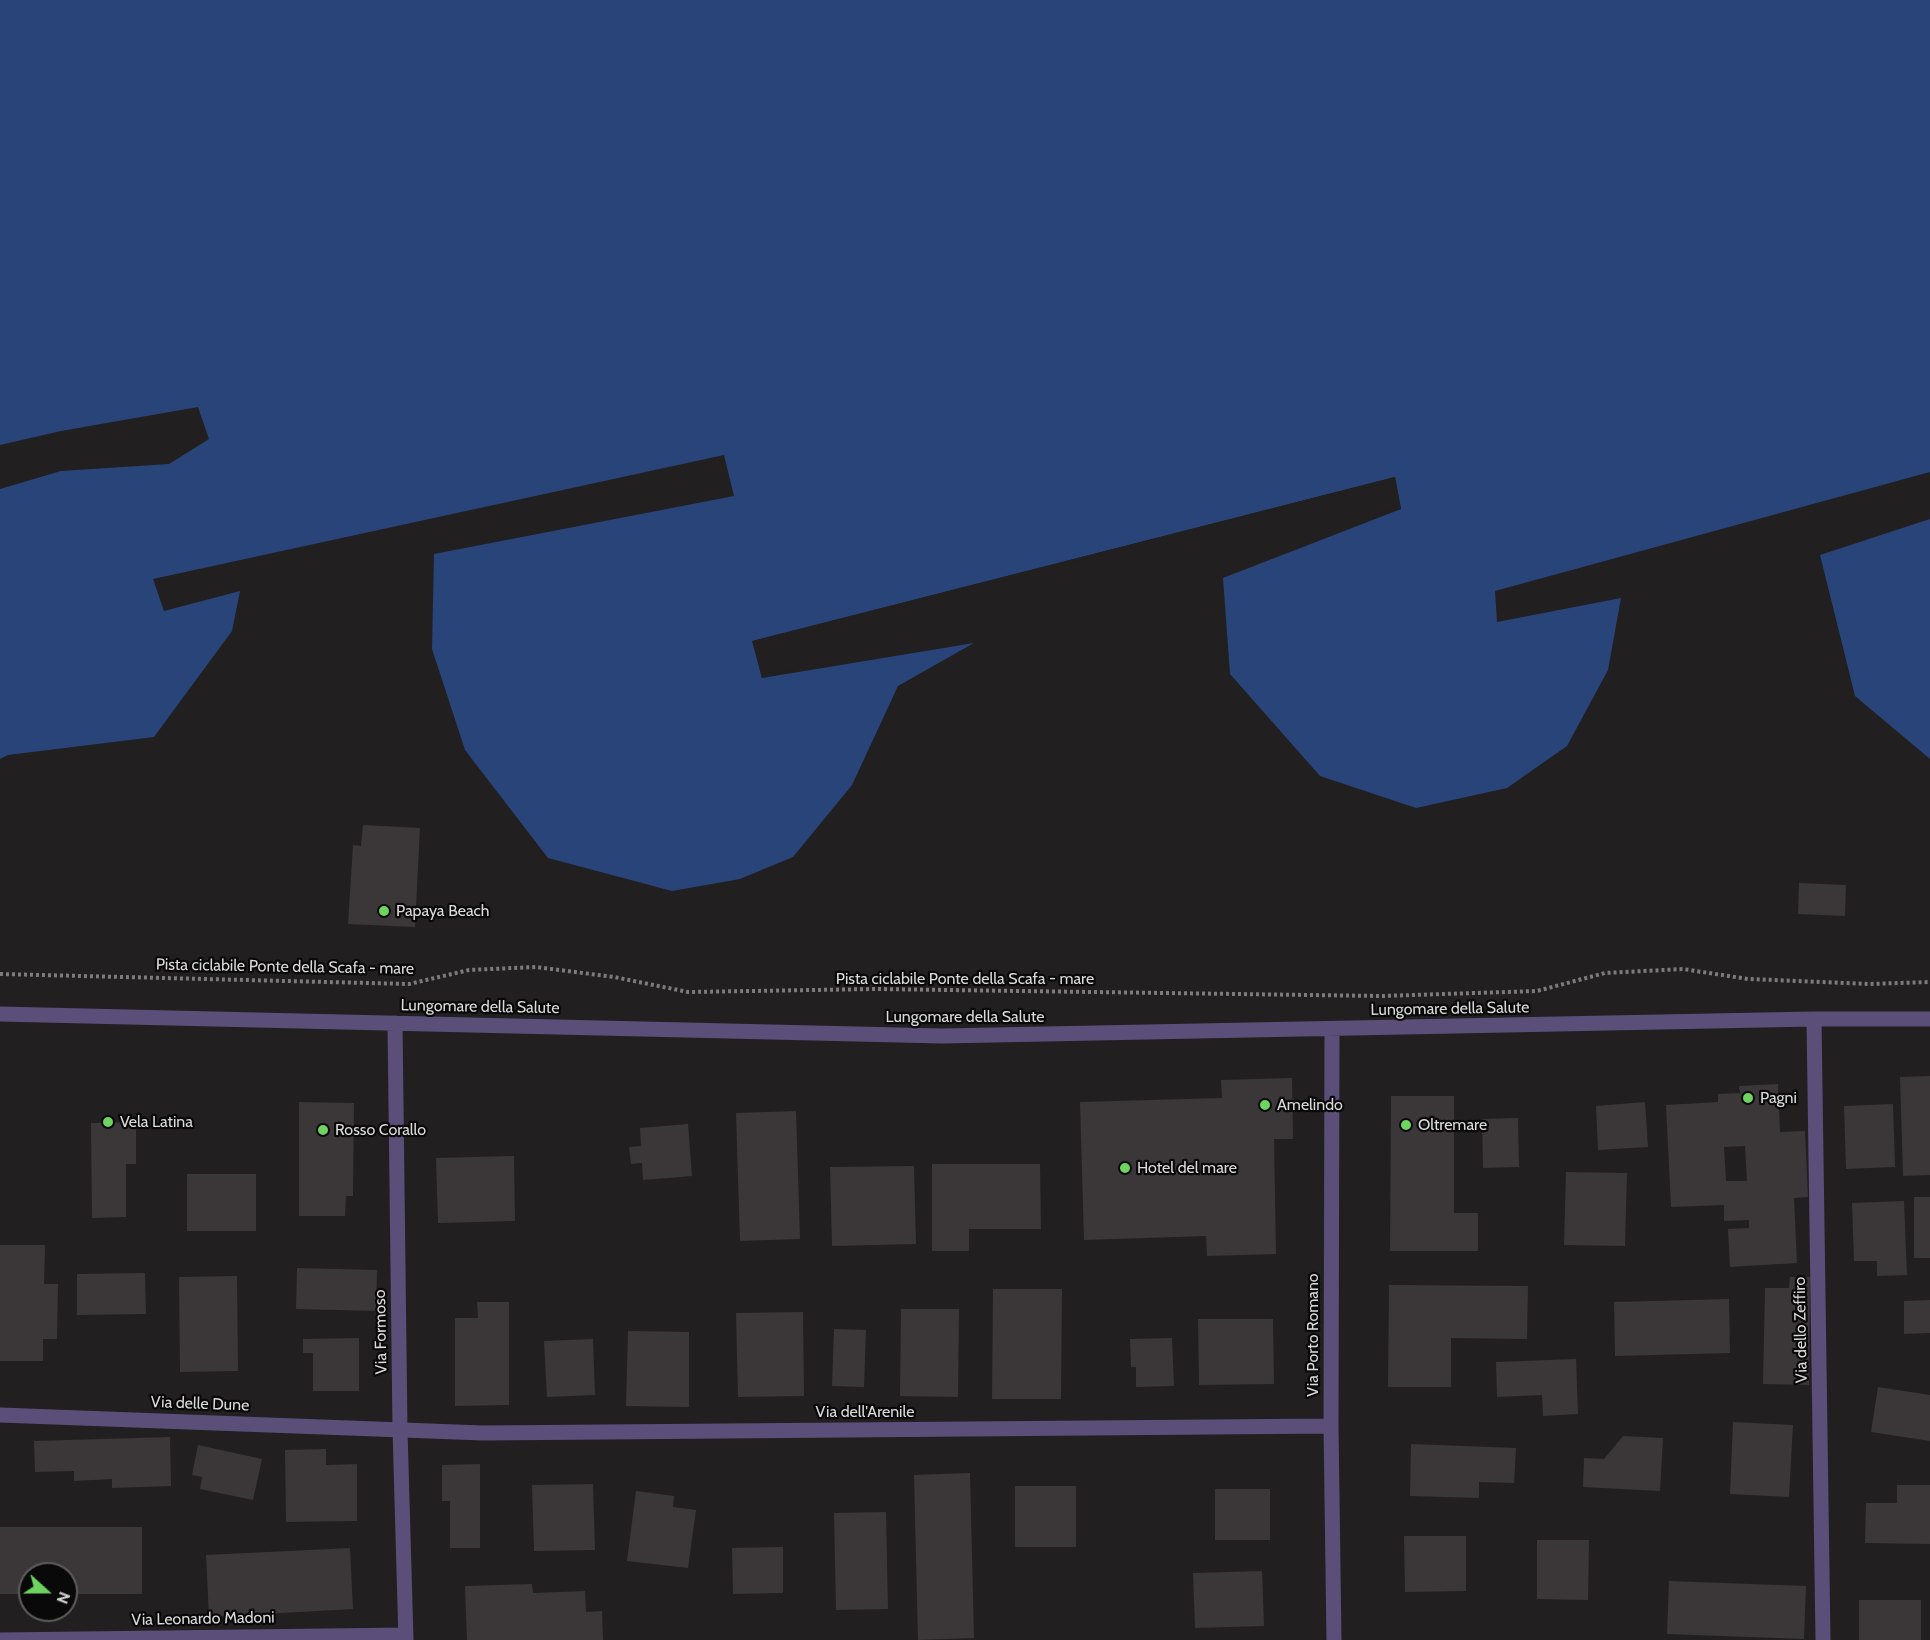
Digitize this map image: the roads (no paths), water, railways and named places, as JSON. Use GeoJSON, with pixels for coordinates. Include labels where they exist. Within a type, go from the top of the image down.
{"type":"FeatureCollection","features":[{"type":"Feature","properties":{"kind":"street","name":"Lungomare della Salute"},"geometry":{"type":"LineString","coordinates":[[0,1014],[942,1036],[1814,1019],[1930,1019]]}},
{"type":"Feature","properties":{"kind":"street","name":"Via dello Zeffiro"},"geometry":{"type":"LineString","coordinates":[[1814,1019],[1823,1640]]}},
{"type":"Feature","properties":{"kind":"street","name":"Via Formoso"},"geometry":{"type":"LineString","coordinates":[[395,1023],[400,1430],[406,1637]]}},
{"type":"Feature","properties":{"kind":"street","name":"Via Porto Romano"},"geometry":{"type":"LineString","coordinates":[[1332,1030],[1331,1426],[1334,1640]]}},
{"type":"Feature","properties":{"kind":"street","name":"Via delle Dune"},"geometry":{"type":"LineString","coordinates":[[0,1415],[400,1430]]}},
{"type":"Feature","properties":{"kind":"street","name":"Via dell'Arenile"},"geometry":{"type":"LineString","coordinates":[[400,1430],[483,1433],[1331,1426]]}},
{"type":"Feature","properties":{"kind":"street","name":"Via Leonardo Madoni"},"geometry":{"type":"LineString","coordinates":[[0,1640],[406,1637]]}},
{"type":"Feature","properties":{"kind":"water"},"geometry":{"type":"Polygon","coordinates":[[[0,0],[1930,0],[1930,472],[1495,591],[1497,622],[1621,598],[1608,670],[1567,746],[1507,788],[1416,808],[1320,776],[1230,674],[1223,578],[1401,509],[1395,477],[753,641],[762,678],[974,643],[898,686],[852,785],[793,857],[740,879],[672,891],[548,858],[465,750],[432,649],[434,554],[734,496],[724,455],[153,579],[164,611],[240,591],[232,631],[154,737],[8,755],[0,759],[0,489],[61,471],[169,464],[209,439],[198,407],[61,431],[0,445],[0,0]]]}},
{"type":"Feature","properties":{"kind":"water"},"geometry":{"type":"Polygon","coordinates":[[[1930,519],[1930,759],[1855,696],[1820,555],[1930,519]]]}},
{"type":"Feature","properties":{"kind":"place","name":"Papaya Beach"},"geometry":{"type":"Point","coordinates":[384,911]}},
{"type":"Feature","properties":{"kind":"place","name":"Pagni"},"geometry":{"type":"Point","coordinates":[1748,1098]}},
{"type":"Feature","properties":{"kind":"place","name":"Amelindo"},"geometry":{"type":"Point","coordinates":[1265,1105]}},
{"type":"Feature","properties":{"kind":"place","name":"Vela Latina"},"geometry":{"type":"Point","coordinates":[108,1122]}},
{"type":"Feature","properties":{"kind":"place","name":"Oltremare"},"geometry":{"type":"Point","coordinates":[1406,1125]}},
{"type":"Feature","properties":{"kind":"place","name":"Rosso Corallo"},"geometry":{"type":"Point","coordinates":[323,1130]}},
{"type":"Feature","properties":{"kind":"place","name":"Hotel del mare"},"geometry":{"type":"Point","coordinates":[1125,1168]}}]}
